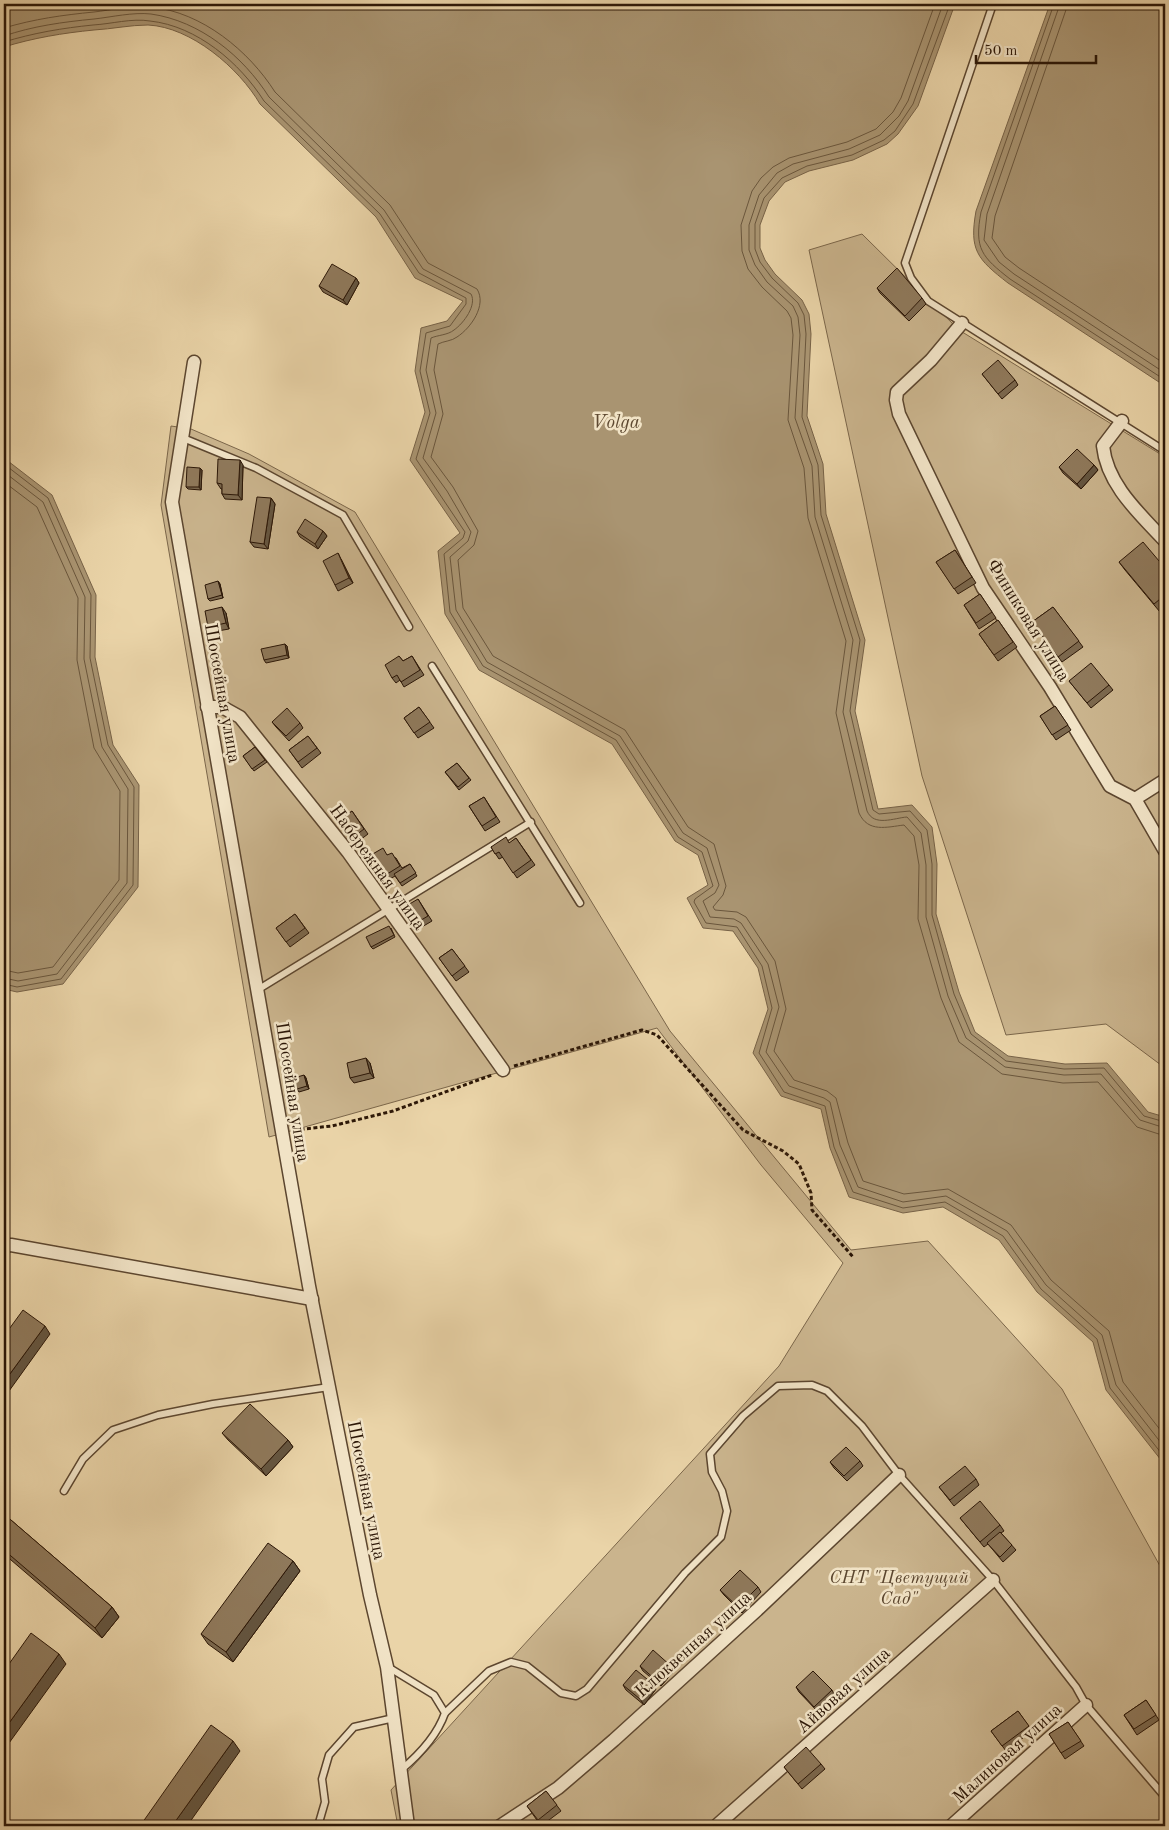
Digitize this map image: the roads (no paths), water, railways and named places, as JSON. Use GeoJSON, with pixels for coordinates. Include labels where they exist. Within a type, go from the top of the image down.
{"type":"FeatureCollection","features":[{"type":"Feature","properties":{"kind":"street","name":"Финиковая улица"},"geometry":{"type":"LineString","coordinates":[[962,323],[931,360],[897,392],[896,400],[899,414],[983,588],[1050,687],[1110,786],[1135,799]]}},
{"type":"Feature","properties":{"kind":"street","name":"Шоссейная улица"},"geometry":{"type":"LineString","coordinates":[[194,362],[172,502],[207,707],[259,989],[281,1132],[370,1595],[388,1667],[408,1826]]}},
{"type":"Feature","properties":{"kind":"street"},"geometry":{"type":"LineString","coordinates":[[1122,421],[1103,446],[1104,459],[1115,484],[1165,541]]}},
{"type":"Feature","properties":{"kind":"street","name":"Набережная улица"},"geometry":{"type":"LineString","coordinates":[[207,707],[222,707],[240,717],[348,852],[503,1070]]}},
{"type":"Feature","properties":{"kind":"street"},"geometry":{"type":"LineString","coordinates":[[1165,780],[1135,799],[1165,851]]}},
{"type":"Feature","properties":{"kind":"street"},"geometry":{"type":"LineString","coordinates":[[4,1246],[11,1245],[312,1299]]}},
{"type":"Feature","properties":{"kind":"street","name":"Клюквенная улица"},"geometry":{"type":"LineString","coordinates":[[500,1826],[558,1788],[614,1740],[757,1610],[899,1475]]}},
{"type":"Feature","properties":{"kind":"street","name":"Айвовая улица"},"geometry":{"type":"LineString","coordinates":[[716,1826],[993,1580]]}},
{"type":"Feature","properties":{"kind":"street","name":"Малиновая улица"},"geometry":{"type":"LineString","coordinates":[[951,1826],[1086,1705]]}},
{"type":"Feature","properties":{"kind":"lane"},"geometry":{"type":"LineString","coordinates":[[993,4],[905,263],[911,278],[928,301],[1122,421],[1165,450]]}},
{"type":"Feature","properties":{"kind":"lane"},"geometry":{"type":"LineString","coordinates":[[182,438],[256,468],[343,515],[409,627]]}},
{"type":"Feature","properties":{"kind":"lane"},"geometry":{"type":"LineString","coordinates":[[432,666],[580,903]]}},
{"type":"Feature","properties":{"kind":"lane"},"geometry":{"type":"LineString","coordinates":[[259,989],[530,822]]}},
{"type":"Feature","properties":{"kind":"lane"},"geometry":{"type":"LineString","coordinates":[[401,1770],[414,1759],[439,1730],[445,1713],[489,1671],[511,1662],[528,1666],[561,1693],[576,1696],[587,1689],[684,1572],[721,1537],[727,1512],[722,1491],[712,1472],[710,1454],[743,1416],[778,1386],[812,1385],[827,1391],[862,1426],[899,1475],[993,1580],[1076,1687],[1086,1705],[1165,1797]]}},
{"type":"Feature","properties":{"kind":"lane"},"geometry":{"type":"LineString","coordinates":[[64,1491],[83,1459],[113,1430],[158,1415],[213,1404],[329,1388]]}},
{"type":"Feature","properties":{"kind":"lane"},"geometry":{"type":"LineString","coordinates":[[388,1667],[434,1695],[445,1713]]}},
{"type":"Feature","properties":{"kind":"lane"},"geometry":{"type":"LineString","coordinates":[[318,1826],[325,1802],[322,1779],[329,1754],[354,1728],[394,1718]]}},
{"type":"Feature","properties":{"kind":"water","name":"Volga"},"geometry":{"type":"Polygon","coordinates":[[[4,4],[955,4],[918,106],[898,134],[887,144],[853,160],[809,171],[785,182],[769,201],[760,225],[760,248],[765,260],[775,274],[802,300],[809,314],[811,334],[807,416],[823,464],[826,514],[865,640],[855,711],[878,809],[912,805],[932,827],[937,864],[936,914],[959,992],[975,1032],[1008,1056],[1065,1064],[1107,1063],[1148,1112],[1165,1117],[1165,1469],[1161,1460],[1106,1390],[1093,1342],[1037,1292],[999,1240],[943,1207],[903,1213],[849,1197],[830,1148],[821,1109],[781,1096],[753,1053],[768,1009],[758,968],[733,931],[703,928],[687,898],[708,885],[698,855],[675,841],[612,744],[479,670],[445,614],[438,551],[460,533],[410,460],[425,412],[415,371],[421,328],[447,321],[463,301],[415,278],[376,217],[260,104],[251,90],[227,64],[197,41],[164,27],[141,25],[60,34],[4,47],[4,4]]]}},
{"type":"Feature","properties":{"kind":"water"},"geometry":{"type":"Polygon","coordinates":[[[1050,4],[1165,4],[1165,386],[1008,283],[982,260],[975,245],[974,224],[976,211],[1050,4]]]}},
{"type":"Feature","properties":{"kind":"water"},"geometry":{"type":"Polygon","coordinates":[[[4,458],[52,495],[96,595],[95,657],[113,745],[139,785],[138,887],[63,984],[17,992],[4,989],[4,458]]]}},
{"type":"Feature","properties":{"kind":"park label","name":"СНТ \"Цветущий Сад\""},"geometry":{"type":"Point","coordinates":[899,1587]}}]}
